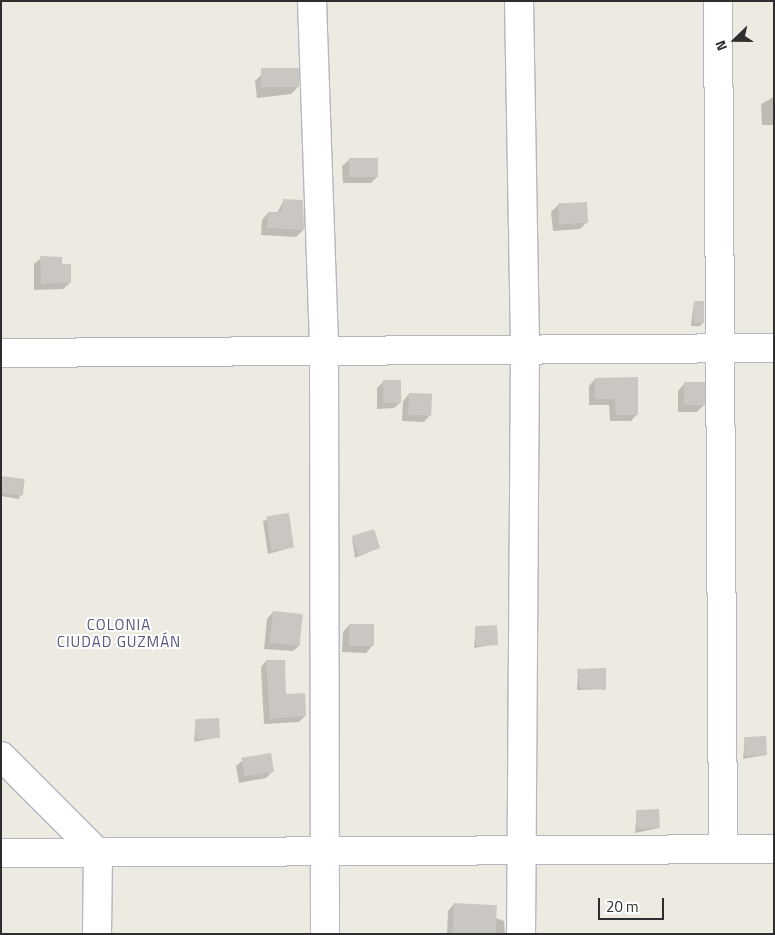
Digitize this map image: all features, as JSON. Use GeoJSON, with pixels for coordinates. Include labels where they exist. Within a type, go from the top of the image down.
{"type":"FeatureCollection","features":[{"type":"Feature","properties":{"kind":"street"},"geometry":{"type":"LineString","coordinates":[[312,1],[324,351],[325,934]]}},
{"type":"Feature","properties":{"kind":"street"},"geometry":{"type":"LineString","coordinates":[[519,1],[525,351],[521,934]]}},
{"type":"Feature","properties":{"kind":"street"},"geometry":{"type":"LineString","coordinates":[[718,1],[722,850]]}},
{"type":"Feature","properties":{"kind":"street"},"geometry":{"type":"LineString","coordinates":[[1,353],[774,348]]}},
{"type":"Feature","properties":{"kind":"street"},"geometry":{"type":"LineString","coordinates":[[1,756],[98,853],[97,934]]}},
{"type":"Feature","properties":{"kind":"street"},"geometry":{"type":"LineString","coordinates":[[1,853],[774,849]]}},
{"type":"Feature","properties":{"kind":"building"},"geometry":{"type":"Polygon","coordinates":[[[261,68],[299,68],[299,87],[261,87],[261,68]]]}},
{"type":"Feature","properties":{"kind":"building"},"geometry":{"type":"Polygon","coordinates":[[[349,158],[378,158],[378,177],[349,177],[349,158]]]}},
{"type":"Feature","properties":{"kind":"building"},"geometry":{"type":"Polygon","coordinates":[[[283,199],[303,200],[304,230],[267,228],[268,212],[282,212],[283,199]]]}},
{"type":"Feature","properties":{"kind":"building"},"geometry":{"type":"Polygon","coordinates":[[[587,202],[588,223],[559,224],[558,204],[587,202]]]}},
{"type":"Feature","properties":{"kind":"building"},"geometry":{"type":"Polygon","coordinates":[[[40,256],[62,257],[62,264],[71,264],[71,283],[41,284],[40,256]]]}},
{"type":"Feature","properties":{"kind":"building"},"geometry":{"type":"Polygon","coordinates":[[[694,301],[704,301],[704,323],[694,323],[694,301]]]}},
{"type":"Feature","properties":{"kind":"building"},"geometry":{"type":"Polygon","coordinates":[[[638,377],[638,415],[616,415],[615,399],[595,399],[595,378],[638,377]]]}},
{"type":"Feature","properties":{"kind":"building"},"geometry":{"type":"Polygon","coordinates":[[[383,380],[401,380],[401,403],[383,403],[383,380]]]}},
{"type":"Feature","properties":{"kind":"building"},"geometry":{"type":"Polygon","coordinates":[[[684,382],[705,382],[705,405],[684,405],[684,382]]]}},
{"type":"Feature","properties":{"kind":"building"},"geometry":{"type":"Polygon","coordinates":[[[409,393],[432,394],[431,416],[408,415],[409,393]]]}},
{"type":"Feature","properties":{"kind":"building"},"geometry":{"type":"Polygon","coordinates":[[[1,476],[25,479],[23,496],[1,493],[1,476]]]}},
{"type":"Feature","properties":{"kind":"building"},"geometry":{"type":"Polygon","coordinates":[[[289,513],[294,548],[271,551],[266,516],[289,513]]]}},
{"type":"Feature","properties":{"kind":"building"},"geometry":{"type":"Polygon","coordinates":[[[374,529],[380,548],[358,555],[352,536],[374,529]]]}},
{"type":"Feature","properties":{"kind":"building"},"geometry":{"type":"Polygon","coordinates":[[[273,611],[303,614],[299,646],[270,643],[273,611]]]}},
{"type":"Feature","properties":{"kind":"building"},"geometry":{"type":"Polygon","coordinates":[[[349,624],[374,624],[374,646],[349,646],[349,624]]]}},
{"type":"Feature","properties":{"kind":"building"},"geometry":{"type":"Polygon","coordinates":[[[497,625],[498,645],[476,646],[475,626],[497,625]]]}},
{"type":"Feature","properties":{"kind":"building"},"geometry":{"type":"Polygon","coordinates":[[[266,660],[285,660],[286,694],[305,693],[306,716],[270,719],[266,660]]]}},
{"type":"Feature","properties":{"kind":"building"},"geometry":{"type":"Polygon","coordinates":[[[606,668],[606,690],[580,688],[577,669],[606,668]]]}},
{"type":"Feature","properties":{"kind":"building"},"geometry":{"type":"Polygon","coordinates":[[[219,718],[220,738],[196,739],[195,719],[219,718]]]}},
{"type":"Feature","properties":{"kind":"building"},"geometry":{"type":"Polygon","coordinates":[[[766,736],[767,755],[745,756],[744,737],[766,736]]]}},
{"type":"Feature","properties":{"kind":"building"},"geometry":{"type":"Polygon","coordinates":[[[271,753],[274,772],[244,776],[241,758],[271,753]]]}},
{"type":"Feature","properties":{"kind":"building"},"geometry":{"type":"Polygon","coordinates":[[[659,809],[660,828],[637,829],[636,810],[659,809]]]}},
{"type":"Feature","properties":{"kind":"building"},"geometry":{"type":"Polygon","coordinates":[[[454,903],[497,905],[495,934],[452,934],[454,903]]]}},
{"type":"Feature","properties":{"kind":"district","name":"COLONIA CIUDAD GUZMÁN"},"geometry":{"type":"Point","coordinates":[119,632]}}]}
